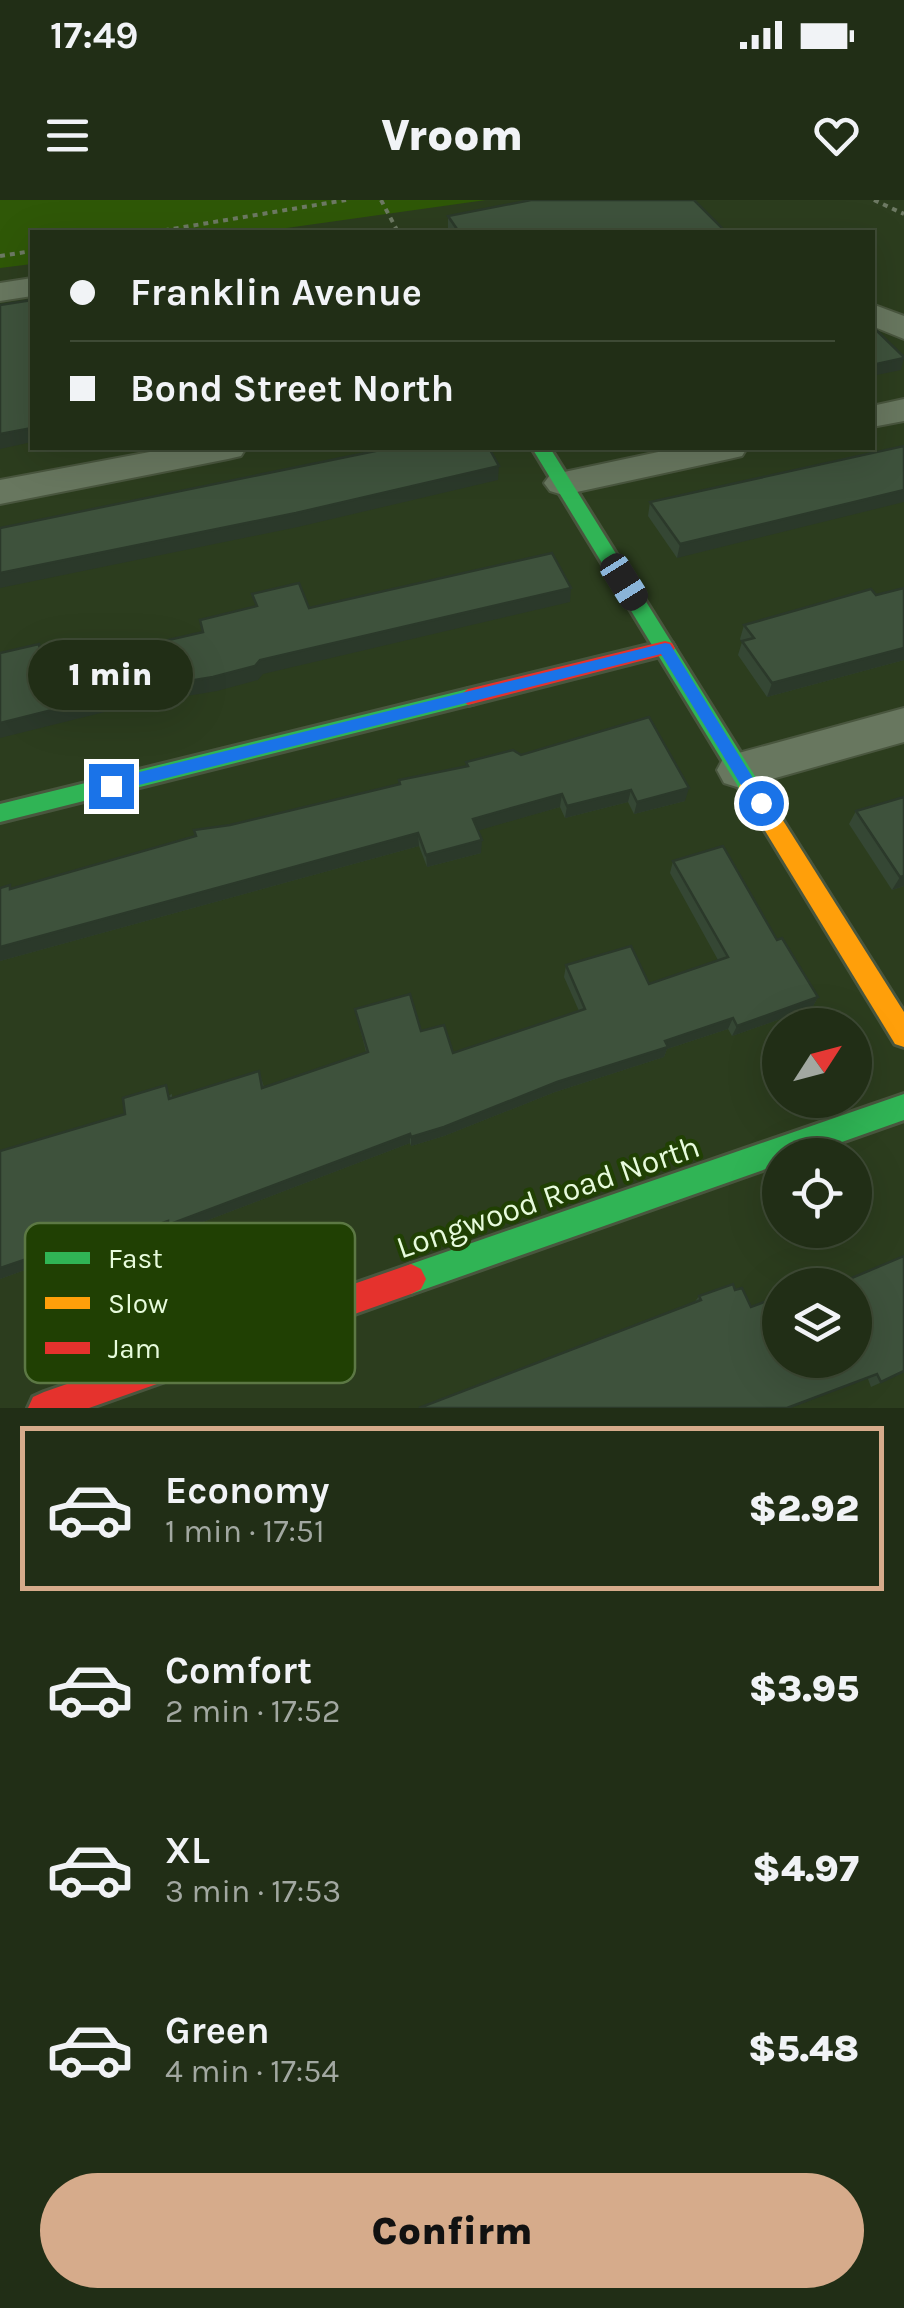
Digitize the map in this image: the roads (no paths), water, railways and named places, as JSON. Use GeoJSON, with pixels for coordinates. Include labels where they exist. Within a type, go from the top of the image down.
{"type":"FeatureCollection","features":[{"type":"Feature","properties":{"kind":"street"},"geometry":{"type":"LineString","coordinates":[[0,292],[30,287]]}},
{"type":"Feature","properties":{"kind":"street"},"geometry":{"type":"LineString","coordinates":[[875,314],[904,328]]}},
{"type":"Feature","properties":{"kind":"street"},"geometry":{"type":"LineString","coordinates":[[875,416],[904,410]]}},
{"type":"Feature","properties":{"kind":"street"},"geometry":{"type":"LineString","coordinates":[[0,492],[218,450]]}},
{"type":"Feature","properties":{"kind":"street"},"geometry":{"type":"LineString","coordinates":[[542,450],[904,1035]]}},
{"type":"Feature","properties":{"kind":"street"},"geometry":{"type":"LineString","coordinates":[[563,483],[720,450]]}},
{"type":"Feature","properties":{"kind":"street"},"geometry":{"type":"LineString","coordinates":[[0,813],[665,648]]}},
{"type":"Feature","properties":{"kind":"street"},"geometry":{"type":"LineString","coordinates":[[740,770],[904,725]]}},
{"type":"Feature","properties":{"kind":"street","name":"Longwood Road North"},"geometry":{"type":"LineString","coordinates":[[355,1299],[904,1107]]}},
{"type":"Feature","properties":{"kind":"street","name":"Longwood Road North"},"geometry":{"type":"LineString","coordinates":[[44,1408],[115,1383]]}}]}
